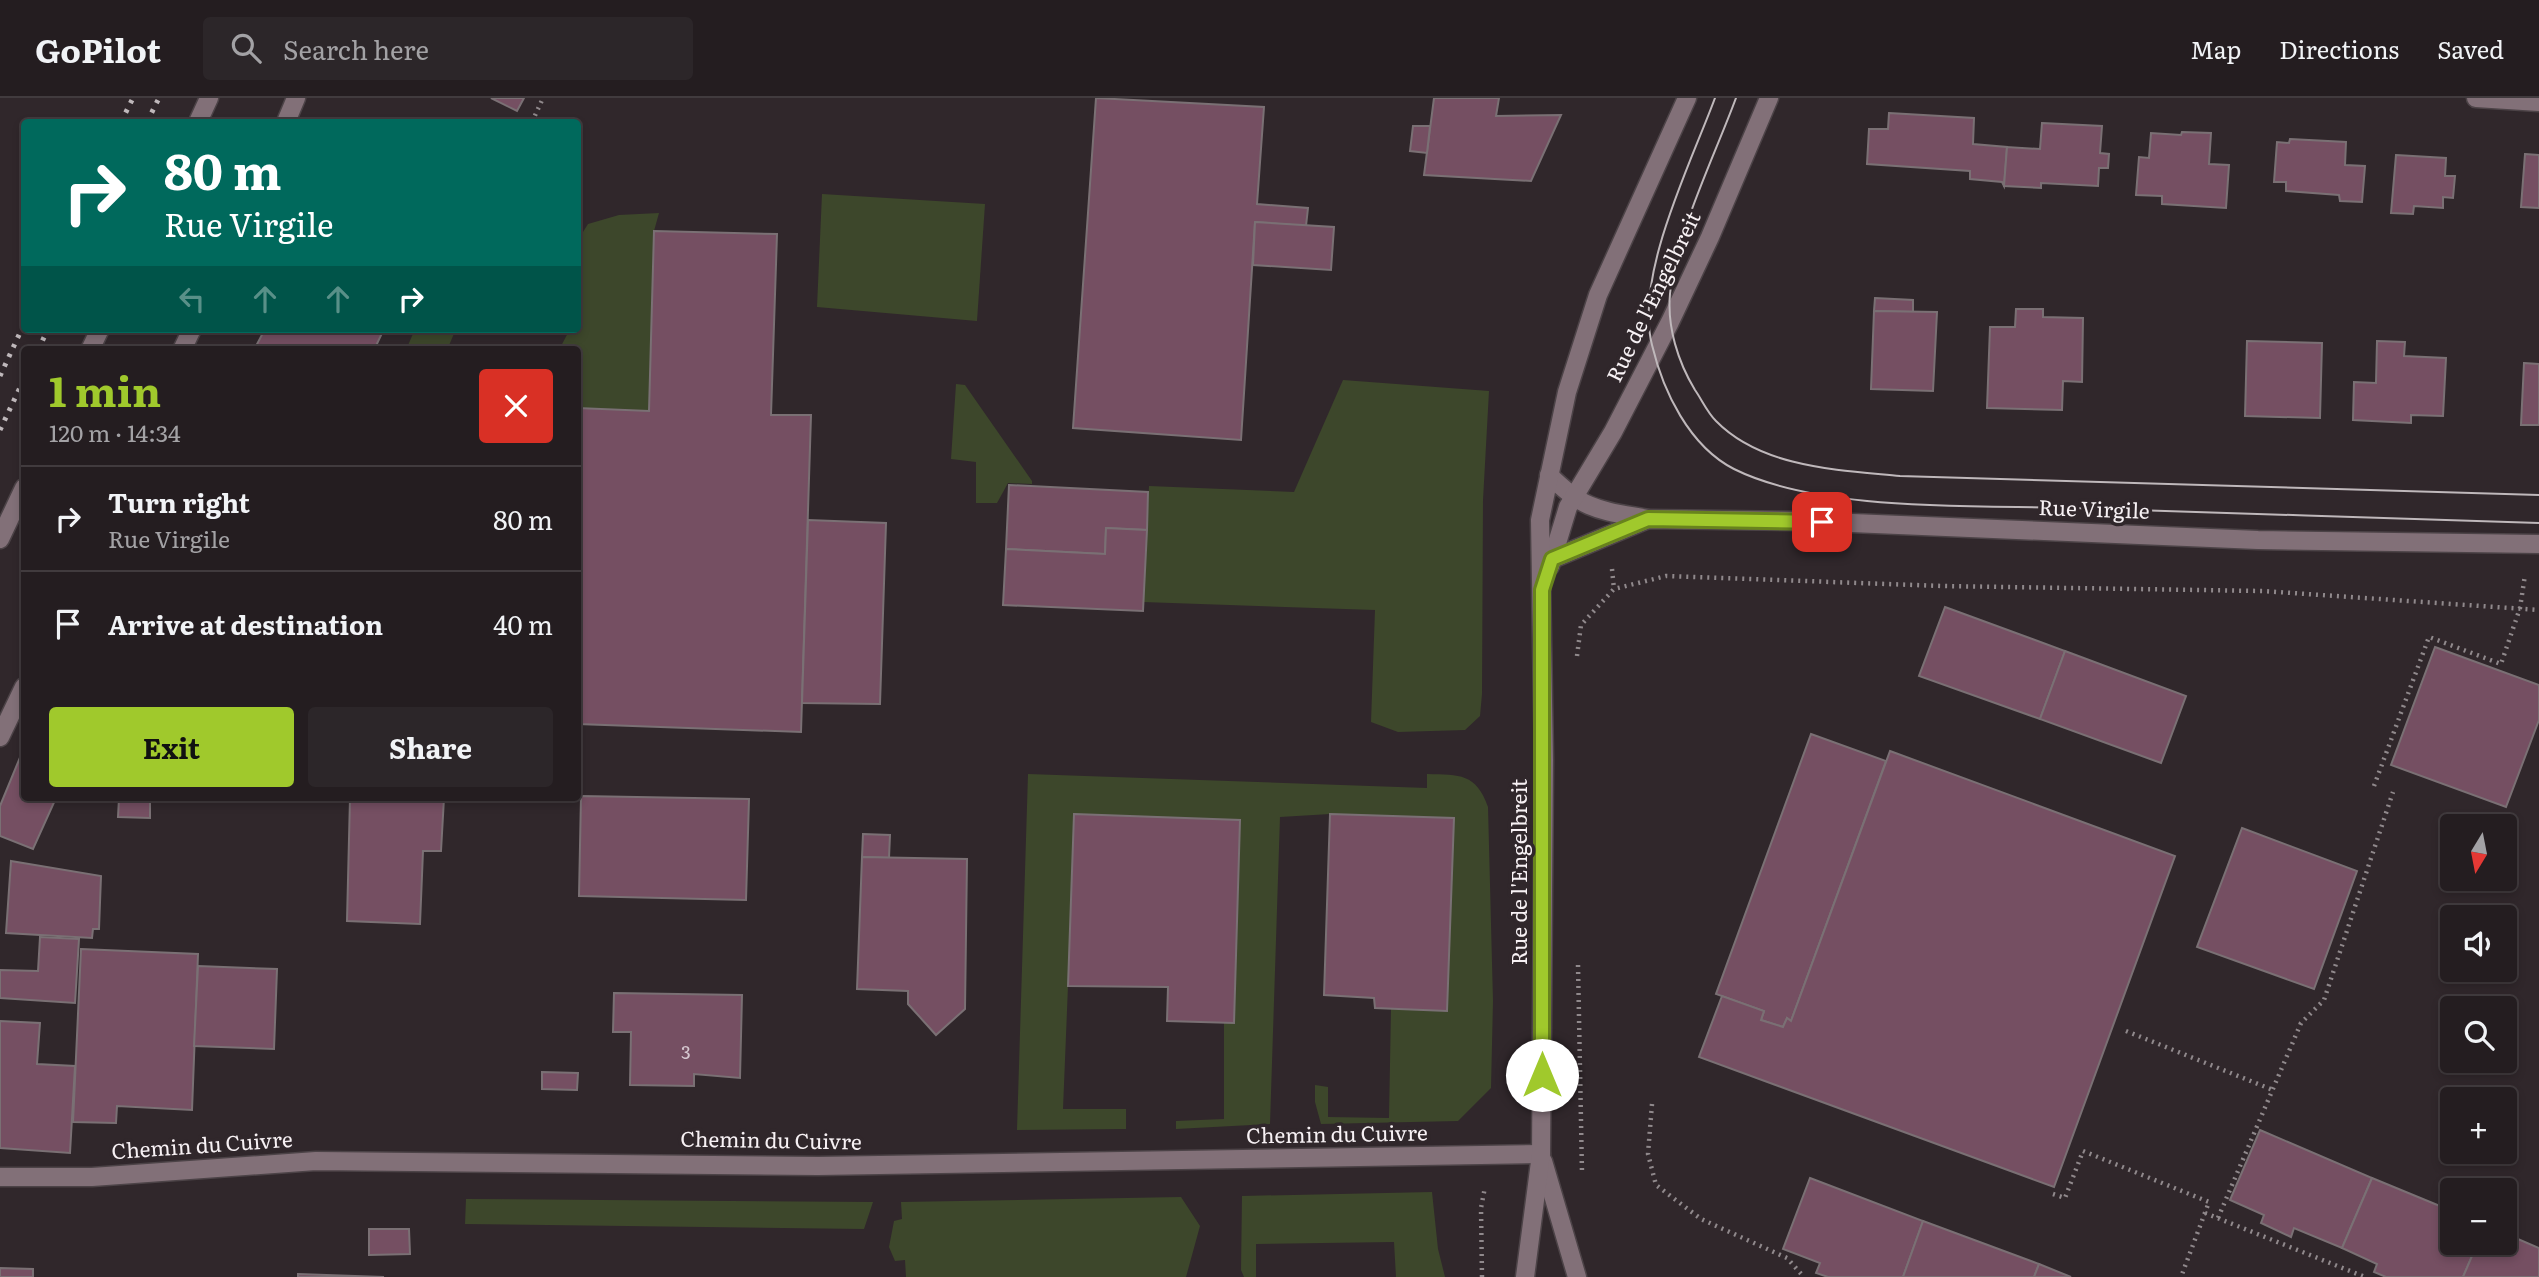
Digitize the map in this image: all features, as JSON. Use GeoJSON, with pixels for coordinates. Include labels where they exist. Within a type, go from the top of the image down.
{"type":"FeatureCollection","features":[{"type":"Feature","properties":{"kind":"street"},"geometry":{"type":"LineString","coordinates":[[199,119],[209,98]]}},
{"type":"Feature","properties":{"kind":"street"},"geometry":{"type":"LineString","coordinates":[[287,119],[296,98]]}},
{"type":"Feature","properties":{"kind":"street","name":"Rue de l'Engelbreit"},"geometry":{"type":"LineString","coordinates":[[1525,1277],[1541,1154],[1540,520],[1567,393],[1598,295],[1687,98]]}},
{"type":"Feature","properties":{"kind":"street","name":"Rue de l'Engelbreit"},"geometry":{"type":"LineString","coordinates":[[1542,590],[1573,498],[1613,432],[1670,322],[1710,237],[1769,98]]}},
{"type":"Feature","properties":{"kind":"street"},"geometry":{"type":"LineString","coordinates":[[2476,98],[2539,102]]}},
{"type":"Feature","properties":{"kind":"street","name":"Rue Virgile"},"geometry":{"type":"LineString","coordinates":[[1549,475],[1573,498],[1595,509],[1648,519],[1804,521],[2259,540],[2534,544]]}},
{"type":"Feature","properties":{"kind":"street"},"geometry":{"type":"LineString","coordinates":[[0,539],[21,494]]}},
{"type":"Feature","properties":{"kind":"street","name":"Rue Virgile"},"geometry":{"type":"LineString","coordinates":[[1552,559],[1648,519]]}},
{"type":"Feature","properties":{"kind":"street"},"geometry":{"type":"LineString","coordinates":[[0,737],[21,693]]}},
{"type":"Feature","properties":{"kind":"street","name":"Rue de l'Engelbreit"},"geometry":{"type":"LineString","coordinates":[[1541,1154],[1577,1277]]}},
{"type":"Feature","properties":{"kind":"street","name":"Chemin du Cuivre"},"geometry":{"type":"LineString","coordinates":[[0,1177],[92,1177],[316,1161],[909,1165],[1541,1154]]}},
{"type":"Feature","properties":{"kind":"path"},"geometry":{"type":"LineString","coordinates":[[533,119],[543,98]]}},
{"type":"Feature","properties":{"kind":"path"},"geometry":{"type":"LineString","coordinates":[[2374,786],[2429,637],[2501,664],[2520,608],[2534,544]]}},
{"type":"Feature","properties":{"kind":"path"},"geometry":{"type":"LineString","coordinates":[[1575,666],[1581,625],[1614,589],[1666,576],[1942,586],[2263,591],[2539,610]]}},
{"type":"Feature","properties":{"kind":"path"},"geometry":{"type":"LineString","coordinates":[[2218,1218],[2301,1023],[2324,999],[2393,792]]}},
{"type":"Feature","properties":{"kind":"path"},"geometry":{"type":"LineString","coordinates":[[1577,957],[1579,1123]]}},
{"type":"Feature","properties":{"kind":"path"},"geometry":{"type":"LineString","coordinates":[[2126,1031],[2273,1090]]}},
{"type":"Feature","properties":{"kind":"path"},"geometry":{"type":"LineString","coordinates":[[1652,1104],[1648,1154],[1656,1185],[1701,1219],[1787,1258],[1804,1277]]}},
{"type":"Feature","properties":{"kind":"path"},"geometry":{"type":"LineString","coordinates":[[2053,1194],[2065,1198],[2083,1151],[2209,1202],[2181,1277]]}},
{"type":"Feature","properties":{"kind":"path"},"geometry":{"type":"LineString","coordinates":[[1482,1277],[1480,1208],[1493,1154]]}},
{"type":"Feature","properties":{"kind":"path"},"geometry":{"type":"LineString","coordinates":[[2205,1213],[2365,1277]]}},
{"type":"Feature","properties":{"kind":"green space"},"geometry":{"type":"Polygon","coordinates":[[[822,194],[985,204],[977,321],[817,307],[822,194]]]}},
{"type":"Feature","properties":{"kind":"green space"},"geometry":{"type":"Polygon","coordinates":[[[659,213],[654,231],[649,411],[581,408],[581,346],[561,346],[568,333],[581,333],[581,235],[588,224],[619,215],[659,213]]]}},
{"type":"Feature","properties":{"kind":"green space"},"geometry":{"type":"Polygon","coordinates":[[[413,333],[454,333],[449,346],[408,346],[413,333]]]}},
{"type":"Feature","properties":{"kind":"green space"},"geometry":{"type":"Polygon","coordinates":[[[1343,380],[1489,391],[1483,500],[1482,694],[1480,716],[1465,730],[1398,732],[1371,722],[1375,610],[1143,602],[1149,486],[1294,492],[1343,380]]]}},
{"type":"Feature","properties":{"kind":"green space"},"geometry":{"type":"Polygon","coordinates":[[[956,384],[965,385],[1032,481],[1032,484],[1008,483],[997,503],[976,503],[976,462],[951,459],[956,384]]]}},
{"type":"Feature","properties":{"kind":"green space"},"geometry":{"type":"Polygon","coordinates":[[[1028,774],[1427,788],[1427,774],[1458,776],[1472,782],[1488,807],[1493,1001],[1491,1088],[1458,1121],[1321,1124],[1315,1102],[1315,1085],[1328,1087],[1328,1117],[1389,1118],[1391,1009],[1447,1010],[1453,818],[1330,814],[1280,817],[1270,1124],[1176,1129],[1176,1121],[1224,1119],[1224,1022],[1234,1023],[1240,820],[1075,814],[1063,1109],[1126,1109],[1126,1129],[1017,1130],[1028,774]]]}},
{"type":"Feature","properties":{"kind":"green space"},"geometry":{"type":"Polygon","coordinates":[[[1432,1192],[1438,1249],[1445,1277],[1396,1277],[1394,1242],[1256,1244],[1256,1277],[1244,1277],[1241,1270],[1242,1196],[1432,1192]]]}},
{"type":"Feature","properties":{"kind":"green space"},"geometry":{"type":"Polygon","coordinates":[[[1181,1197],[1200,1226],[1186,1277],[906,1277],[905,1260],[895,1261],[889,1247],[894,1221],[902,1219],[901,1202],[1181,1197]]]}},
{"type":"Feature","properties":{"kind":"green space"},"geometry":{"type":"Polygon","coordinates":[[[466,1199],[873,1202],[864,1229],[465,1224],[466,1199]]]}},
{"type":"Feature","properties":{"kind":"building"},"geometry":{"type":"Polygon","coordinates":[[[491,98],[524,98],[517,111],[491,98]]]}},
{"type":"Feature","properties":{"kind":"building"},"geometry":{"type":"Polygon","coordinates":[[[1096,98],[1264,107],[1257,204],[1308,208],[1306,226],[1255,222],[1241,440],[1073,428],[1096,98]]]}},
{"type":"Feature","properties":{"kind":"building"},"geometry":{"type":"Polygon","coordinates":[[[1434,98],[1499,98],[1496,116],[1561,115],[1531,181],[1424,175],[1434,98]]]}},
{"type":"Feature","properties":{"kind":"building"},"geometry":{"type":"Polygon","coordinates":[[[1889,113],[1974,118],[1973,144],[2007,147],[2004,186],[2002,182],[1970,179],[1970,171],[1867,164],[1869,129],[1888,129],[1889,113]]]}},
{"type":"Feature","properties":{"kind":"building"},"geometry":{"type":"Polygon","coordinates":[[[2042,123],[2102,126],[2100,153],[2109,154],[2108,168],[2099,168],[2098,186],[2041,183],[2041,188],[2004,186],[2007,147],[2040,149],[2042,123]]]}},
{"type":"Feature","properties":{"kind":"building"},"geometry":{"type":"Polygon","coordinates":[[[1413,126],[1430,126],[1427,153],[1410,151],[1413,126]]]}},
{"type":"Feature","properties":{"kind":"building"},"geometry":{"type":"Polygon","coordinates":[[[2182,132],[2211,133],[2209,164],[2229,165],[2226,208],[2162,204],[2162,196],[2136,195],[2139,157],[2149,158],[2151,133],[2181,135],[2182,132]]]}},
{"type":"Feature","properties":{"kind":"building"},"geometry":{"type":"Polygon","coordinates":[[[2290,139],[2346,142],[2345,165],[2365,166],[2362,202],[2340,201],[2339,195],[2286,191],[2286,182],[2274,182],[2277,142],[2289,143],[2290,139]]]}},
{"type":"Feature","properties":{"kind":"building"},"geometry":{"type":"Polygon","coordinates":[[[2525,154],[2539,155],[2539,208],[2521,207],[2525,154]]]}},
{"type":"Feature","properties":{"kind":"building"},"geometry":{"type":"Polygon","coordinates":[[[2396,155],[2446,158],[2445,176],[2455,176],[2453,198],[2443,197],[2443,208],[2414,206],[2413,214],[2391,213],[2396,155]]]}},
{"type":"Feature","properties":{"kind":"building"},"geometry":{"type":"Polygon","coordinates":[[[1255,222],[1334,227],[1331,270],[1253,265],[1255,222]]]}},
{"type":"Feature","properties":{"kind":"building"},"geometry":{"type":"Polygon","coordinates":[[[654,231],[777,234],[771,415],[811,415],[801,732],[581,724],[581,408],[649,411],[654,231]]]}},
{"type":"Feature","properties":{"kind":"building"},"geometry":{"type":"Polygon","coordinates":[[[1875,298],[1913,300],[1913,312],[1874,311],[1875,298]]]}},
{"type":"Feature","properties":{"kind":"building"},"geometry":{"type":"Polygon","coordinates":[[[2016,309],[2043,309],[2043,317],[2083,318],[2082,382],[2063,381],[2062,410],[1987,408],[1990,327],[2015,327],[2016,309]]]}},
{"type":"Feature","properties":{"kind":"building"},"geometry":{"type":"Polygon","coordinates":[[[1874,311],[1937,312],[1933,391],[1871,389],[1874,311]]]}},
{"type":"Feature","properties":{"kind":"building"},"geometry":{"type":"Polygon","coordinates":[[[263,333],[382,333],[376,346],[256,346],[263,333]]]}},
{"type":"Feature","properties":{"kind":"building"},"geometry":{"type":"Polygon","coordinates":[[[2247,341],[2322,343],[2320,418],[2245,416],[2247,341]]]}},
{"type":"Feature","properties":{"kind":"building"},"geometry":{"type":"Polygon","coordinates":[[[2377,341],[2405,342],[2404,356],[2446,358],[2443,416],[2411,415],[2411,423],[2353,420],[2354,382],[2376,383],[2377,341]]]}},
{"type":"Feature","properties":{"kind":"building"},"geometry":{"type":"Polygon","coordinates":[[[2524,363],[2539,364],[2539,425],[2521,425],[2524,363]]]}},
{"type":"Feature","properties":{"kind":"building"},"geometry":{"type":"Polygon","coordinates":[[[1009,485],[1148,492],[1147,530],[1106,528],[1105,554],[1006,549],[1009,485]]]}},
{"type":"Feature","properties":{"kind":"building"},"geometry":{"type":"Polygon","coordinates":[[[808,520],[886,523],[880,704],[802,703],[808,520]]]}},
{"type":"Feature","properties":{"kind":"building"},"geometry":{"type":"Polygon","coordinates":[[[1106,528],[1147,530],[1143,611],[1003,605],[1006,549],[1105,554],[1106,528]]]}},
{"type":"Feature","properties":{"kind":"building"},"geometry":{"type":"Polygon","coordinates":[[[1945,607],[2065,651],[2040,719],[1919,676],[1945,607]]]}},
{"type":"Feature","properties":{"kind":"building"},"geometry":{"type":"Polygon","coordinates":[[[2435,647],[2539,685],[2539,720],[2506,807],[2391,765],[2435,647]]]}},
{"type":"Feature","properties":{"kind":"building"},"geometry":{"type":"Polygon","coordinates":[[[2065,651],[2186,696],[2161,763],[2040,719],[2065,651]]]}},
{"type":"Feature","properties":{"kind":"building"},"geometry":{"type":"Polygon","coordinates":[[[1811,734],[1886,761],[1791,1021],[1787,1018],[1783,1027],[1761,1020],[1764,1011],[1716,994],[1811,734]]]}},
{"type":"Feature","properties":{"kind":"building"},"geometry":{"type":"Polygon","coordinates":[[[1890,751],[2175,856],[2054,1187],[1699,1057],[1722,996],[1764,1011],[1761,1020],[1783,1027],[1787,1018],[1791,1021],[1890,751]]]}},
{"type":"Feature","properties":{"kind":"building"},"geometry":{"type":"Polygon","coordinates":[[[21,755],[21,801],[55,801],[33,849],[0,836],[0,806],[21,755]]]}},
{"type":"Feature","properties":{"kind":"building"},"geometry":{"type":"Polygon","coordinates":[[[581,796],[749,799],[746,900],[579,896],[581,796]]]}},
{"type":"Feature","properties":{"kind":"building"},"geometry":{"type":"Polygon","coordinates":[[[119,801],[150,801],[150,818],[118,817],[119,801]]]}},
{"type":"Feature","properties":{"kind":"building"},"geometry":{"type":"Polygon","coordinates":[[[350,801],[444,801],[441,851],[423,851],[420,924],[347,921],[350,801]]]}},
{"type":"Feature","properties":{"kind":"building"},"geometry":{"type":"Polygon","coordinates":[[[1074,814],[1240,820],[1234,1023],[1167,1021],[1168,987],[1068,986],[1074,814]]]}},
{"type":"Feature","properties":{"kind":"building"},"geometry":{"type":"Polygon","coordinates":[[[1330,814],[1454,818],[1447,1011],[1375,1008],[1374,998],[1324,995],[1330,814]]]}},
{"type":"Feature","properties":{"kind":"building"},"geometry":{"type":"Polygon","coordinates":[[[2242,828],[2357,871],[2314,989],[2197,947],[2242,828]]]}},
{"type":"Feature","properties":{"kind":"building"},"geometry":{"type":"Polygon","coordinates":[[[863,834],[890,835],[889,858],[862,857],[863,834]]]}},
{"type":"Feature","properties":{"kind":"building"},"geometry":{"type":"Polygon","coordinates":[[[862,857],[967,859],[965,1009],[936,1035],[908,1004],[908,991],[857,989],[862,857]]]}},
{"type":"Feature","properties":{"kind":"building"},"geometry":{"type":"Polygon","coordinates":[[[11,861],[101,876],[99,929],[93,929],[92,938],[6,933],[11,861]]]}},
{"type":"Feature","properties":{"kind":"building"},"geometry":{"type":"Polygon","coordinates":[[[40,937],[79,939],[75,1003],[0,998],[0,970],[38,971],[40,937]]]}},
{"type":"Feature","properties":{"kind":"building"},"geometry":{"type":"Polygon","coordinates":[[[81,949],[198,954],[192,1110],[117,1106],[116,1123],[73,1122],[81,949]]]}},
{"type":"Feature","properties":{"kind":"building"},"geometry":{"type":"Polygon","coordinates":[[[198,966],[277,969],[274,1049],[194,1046],[198,966]]]}},
{"type":"Feature","properties":{"kind":"building"},"geometry":{"type":"Polygon","coordinates":[[[614,993],[742,995],[740,1078],[694,1074],[694,1086],[630,1085],[631,1032],[613,1032],[614,993]]]}},
{"type":"Feature","properties":{"kind":"building"},"geometry":{"type":"Polygon","coordinates":[[[0,1021],[40,1023],[37,1064],[75,1066],[70,1153],[0,1148],[0,1021]]]}},
{"type":"Feature","properties":{"kind":"building"},"geometry":{"type":"Polygon","coordinates":[[[542,1072],[578,1073],[577,1090],[542,1089],[542,1072]]]}},
{"type":"Feature","properties":{"kind":"building"},"geometry":{"type":"Polygon","coordinates":[[[2260,1130],[2372,1178],[2342,1248],[2294,1228],[2291,1237],[2261,1223],[2264,1215],[2230,1200],[2260,1130]]]}},
{"type":"Feature","properties":{"kind":"building"},"geometry":{"type":"Polygon","coordinates":[[[1810,1178],[1923,1221],[1903,1277],[1828,1277],[1816,1273],[1820,1263],[1783,1249],[1810,1178]]]}},
{"type":"Feature","properties":{"kind":"building"},"geometry":{"type":"Polygon","coordinates":[[[2372,1178],[2440,1206],[2440,1255],[2472,1255],[2463,1277],[2386,1277],[2374,1272],[2377,1264],[2342,1248],[2372,1178]]]}},
{"type":"Feature","properties":{"kind":"building"},"geometry":{"type":"Polygon","coordinates":[[[1923,1221],[2039,1264],[2034,1277],[1903,1277],[1923,1221]]]}},
{"type":"Feature","properties":{"kind":"building"},"geometry":{"type":"Polygon","coordinates":[[[369,1229],[409,1229],[410,1254],[369,1255],[369,1229]]]}},
{"type":"Feature","properties":{"kind":"building"},"geometry":{"type":"Polygon","coordinates":[[[2517,1239],[2539,1248],[2539,1277],[2463,1277],[2472,1255],[2517,1255],[2517,1239]]]}},
{"type":"Feature","properties":{"kind":"building"},"geometry":{"type":"Polygon","coordinates":[[[2039,1264],[2071,1277],[2034,1277],[2039,1264]]]}},
{"type":"Feature","properties":{"kind":"building"},"geometry":{"type":"Polygon","coordinates":[[[0,1268],[33,1269],[33,1277],[0,1277],[0,1268]]]}},
{"type":"Feature","properties":{"kind":"building"},"geometry":{"type":"Polygon","coordinates":[[[298,1274],[384,1277],[298,1277],[298,1274]]]}},
{"type":"Feature","properties":{"kind":"tram line"},"geometry":{"type":"LineString","coordinates":[[1715,98],[1668,220],[1651,286],[1649,317],[1657,363],[1680,416],[1704,446],[1734,469],[1769,483],[1809,493],[1899,504],[2539,523]]}},
{"type":"Feature","properties":{"kind":"tram line"},"geometry":{"type":"LineString","coordinates":[[1736,98],[1679,247],[1670,294],[1670,319],[1684,368],[1707,410],[1735,437],[1756,449],[1802,464],[1900,476],[2539,495]]}},
{"type":"Feature","properties":{"kind":"railway"},"geometry":{"type":"LineString","coordinates":[[122,119],[133,98]]}},
{"type":"Feature","properties":{"kind":"railway"},"geometry":{"type":"LineString","coordinates":[[148,119],[159,98]]}},
{"type":"Feature","properties":{"kind":"railway"},"geometry":{"type":"LineString","coordinates":[[0,376],[21,330]]}},
{"type":"Feature","properties":{"kind":"railway"},"geometry":{"type":"LineString","coordinates":[[40,346],[46,333]]}},
{"type":"Feature","properties":{"kind":"railway"},"geometry":{"type":"LineString","coordinates":[[0,430],[21,385]]}},
{"type":"Feature","properties":{"kind":"route"},"geometry":{"type":"LineString","coordinates":[[1542,1075],[1542,590],[1552,559],[1648,519],[1822,522]]}}]}
